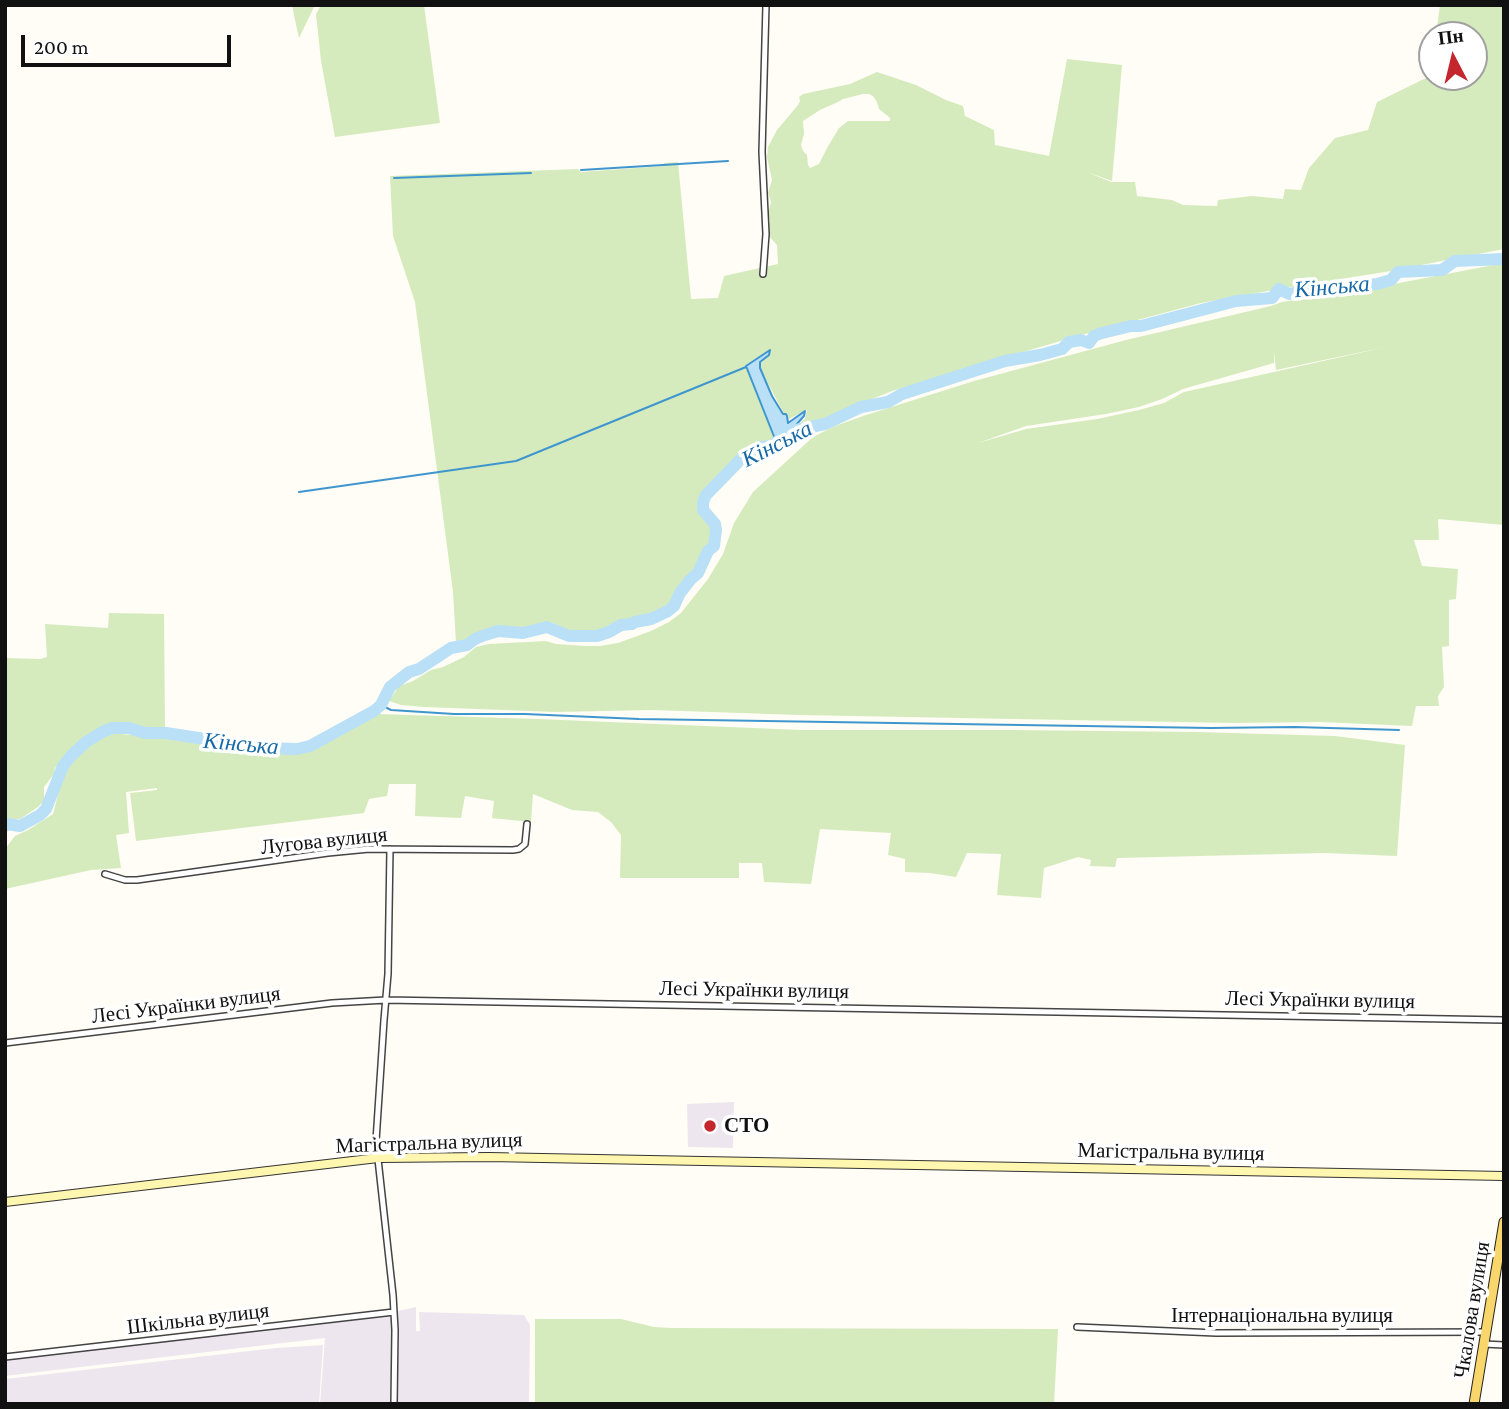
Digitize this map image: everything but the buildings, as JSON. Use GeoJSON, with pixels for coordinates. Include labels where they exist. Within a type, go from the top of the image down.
{"type":"FeatureCollection","features":[{"type":"Feature","properties":{"kind":"main road","name":"Магістральна вулиця"},"geometry":{"type":"LineString","coordinates":[[5,1202],[378,1158],[489,1157],[1504,1176]]}},
{"type":"Feature","properties":{"kind":"main road","name":"Чкалова вулиця"},"geometry":{"type":"LineString","coordinates":[[1474,1404],[1504,1222]]}},
{"type":"Feature","properties":{"kind":"street"},"geometry":{"type":"LineString","coordinates":[[763,274],[766,234],[762,152],[766,5]]}},
{"type":"Feature","properties":{"kind":"street","name":"Лугова вулиця"},"geometry":{"type":"LineString","coordinates":[[105,874],[125,880],[137,880],[369,849],[519,849],[525,844],[527,824]]}},
{"type":"Feature","properties":{"kind":"street"},"geometry":{"type":"LineString","coordinates":[[390,849],[388,974],[376,1135],[392,1278],[394,1404]]}},
{"type":"Feature","properties":{"kind":"street","name":"Лесі Українки вулиця"},"geometry":{"type":"LineString","coordinates":[[5,1043],[350,1001],[386,1000],[1504,1020]]}},
{"type":"Feature","properties":{"kind":"street","name":"Шкільна вулиця"},"geometry":{"type":"LineString","coordinates":[[5,1357],[394,1312]]}},
{"type":"Feature","properties":{"kind":"street","name":"Інтернаціональна вулиця"},"geometry":{"type":"LineString","coordinates":[[1077,1327],[1216,1333],[1486,1332]]}},
{"type":"Feature","properties":{"kind":"street"},"geometry":{"type":"LineString","coordinates":[[1485,1344],[1504,1345]]}},
{"type":"Feature","properties":{"kind":"shaded area","name":"СТО"},"geometry":{"type":"Polygon","coordinates":[[[734,1102],[733,1148],[688,1147],[687,1104],[734,1102]]]}},
{"type":"Feature","properties":{"kind":"shaded area"},"geometry":{"type":"Polygon","coordinates":[[[416,1307],[416,1331],[420,1331],[419,1312],[524,1315],[530,1325],[529,1404],[320,1404],[325,1338],[5,1376],[5,1357],[394,1312],[416,1307]]]}},
{"type":"Feature","properties":{"kind":"shaded area"},"geometry":{"type":"Polygon","coordinates":[[[323,1345],[319,1404],[5,1404],[5,1379],[323,1345]]]}},
{"type":"Feature","properties":{"kind":"green space"},"geometry":{"type":"Polygon","coordinates":[[[292,5],[315,5],[299,38],[295,20],[292,5]]]}},
{"type":"Feature","properties":{"kind":"green space"},"geometry":{"type":"Polygon","coordinates":[[[321,5],[424,5],[440,123],[335,137],[321,61],[316,14],[321,5]]]}},
{"type":"Feature","properties":{"kind":"green space"},"geometry":{"type":"Polygon","coordinates":[[[1440,5],[1504,5],[1504,249],[1201,303],[892,391],[810,424],[798,425],[805,419],[807,410],[789,419],[787,413],[784,414],[760,368],[770,353],[769,350],[746,365],[775,441],[772,444],[757,445],[745,453],[715,479],[704,494],[699,512],[714,530],[712,542],[667,609],[619,622],[602,632],[588,635],[570,632],[551,622],[521,629],[501,628],[456,643],[453,592],[415,302],[393,236],[390,176],[578,169],[581,172],[664,166],[664,163],[678,162],[691,299],[718,298],[724,276],[778,264],[777,245],[768,235],[771,202],[768,193],[772,180],[767,157],[768,147],[803,94],[850,84],[877,72],[916,85],[963,106],[965,116],[994,130],[995,145],[1049,156],[1067,59],[1122,65],[1112,181],[1087,172],[1111,182],[1135,182],[1137,196],[1172,200],[1183,205],[1217,206],[1218,200],[1252,196],[1283,199],[1285,189],[1301,190],[1309,168],[1335,138],[1368,130],[1377,102],[1418,82],[1418,91],[1488,91],[1488,21],[1438,21],[1440,5]],[[863,94],[843,99],[803,121],[801,145],[810,168],[819,164],[839,128],[848,121],[890,121],[879,109],[873,96],[863,94]]]}},
{"type":"Feature","properties":{"kind":"green space"},"geometry":{"type":"Polygon","coordinates":[[[1504,263],[1504,525],[1438,519],[1439,540],[1414,540],[1422,566],[1458,569],[1456,599],[1449,600],[1449,646],[1442,647],[1444,687],[1438,696],[1439,706],[1416,706],[1412,726],[652,710],[556,712],[424,707],[389,701],[399,686],[464,657],[476,647],[546,641],[600,646],[618,643],[669,622],[681,613],[708,579],[723,554],[734,523],[753,492],[813,437],[835,426],[974,381],[1126,340],[1282,302],[1504,263]],[[1386,347],[1276,370],[1274,351],[1274,363],[1183,389],[1139,407],[1026,426],[978,443],[1026,429],[1139,410],[1164,403],[1184,392],[1386,347]]]}},
{"type":"Feature","properties":{"kind":"green space"},"geometry":{"type":"Polygon","coordinates":[[[109,613],[164,614],[165,729],[114,726],[85,736],[55,768],[54,774],[44,787],[44,801],[20,819],[9,818],[5,821],[5,658],[47,657],[45,624],[108,628],[109,613]]]}},
{"type":"Feature","properties":{"kind":"green space"},"geometry":{"type":"Polygon","coordinates":[[[378,714],[801,730],[1196,732],[1335,736],[1405,745],[1397,856],[1325,853],[1117,858],[1115,867],[1090,866],[1091,860],[1078,857],[1044,868],[1041,898],[997,895],[1001,854],[967,853],[956,877],[905,872],[905,859],[888,855],[891,833],[820,829],[811,884],[764,882],[762,863],[739,863],[739,878],[620,878],[621,835],[611,822],[598,812],[572,810],[533,794],[531,822],[492,818],[494,801],[465,796],[461,818],[415,816],[416,784],[389,784],[387,796],[369,799],[364,813],[136,841],[130,793],[157,788],[126,792],[129,833],[116,835],[121,868],[91,870],[5,889],[5,849],[15,836],[53,814],[64,771],[78,754],[103,735],[110,733],[188,740],[246,752],[277,754],[302,752],[378,714]]]}},
{"type":"Feature","properties":{"kind":"green space"},"geometry":{"type":"Polygon","coordinates":[[[535,1319],[621,1319],[671,1328],[1058,1329],[1054,1404],[535,1404],[535,1319]]]}},
{"type":"Feature","properties":{"kind":"water"},"geometry":{"type":"Polygon","coordinates":[[[770,350],[769,355],[760,362],[760,368],[772,396],[783,414],[786,414],[788,423],[805,411],[796,425],[800,426],[801,431],[788,435],[777,444],[746,366],[770,350]]]}},
{"type":"Feature","properties":{"kind":"waterway"},"geometry":{"type":"LineString","coordinates":[[581,170],[728,161]]}},
{"type":"Feature","properties":{"kind":"waterway"},"geometry":{"type":"LineString","coordinates":[[394,178],[531,173]]}},
{"type":"Feature","properties":{"kind":"waterway","name":"Кінська"},"geometry":{"type":"LineString","coordinates":[[5,826],[20,826],[40,815],[46,809],[63,766],[72,755],[86,742],[113,728],[166,733],[237,747],[297,749],[310,746],[374,711],[381,705],[390,687],[409,672],[419,669],[451,648],[467,645],[485,635],[498,631],[523,633],[547,627],[569,636],[597,636],[621,625],[651,619],[668,611],[698,573],[708,551],[714,546],[715,524],[703,510],[706,495],[743,457],[760,447],[772,446],[786,434],[796,430],[825,424],[861,407],[888,402],[902,394],[1005,361],[1062,349],[1069,342],[1081,340],[1089,343],[1094,336],[1102,333],[1141,326],[1236,301],[1272,298],[1279,289],[1289,294],[1320,287],[1341,288],[1377,284],[1391,280],[1398,272],[1442,270],[1455,261],[1504,259]]}},
{"type":"Feature","properties":{"kind":"waterway"},"geometry":{"type":"LineString","coordinates":[[299,492],[516,461],[746,367]]}},
{"type":"Feature","properties":{"kind":"waterway"},"geometry":{"type":"LineString","coordinates":[[381,705],[391,710],[454,714],[639,719],[1399,730]]}},
{"type":"Feature","properties":{"kind":"place","name":"СТО"},"geometry":{"type":"Point","coordinates":[710,1126]}}]}
